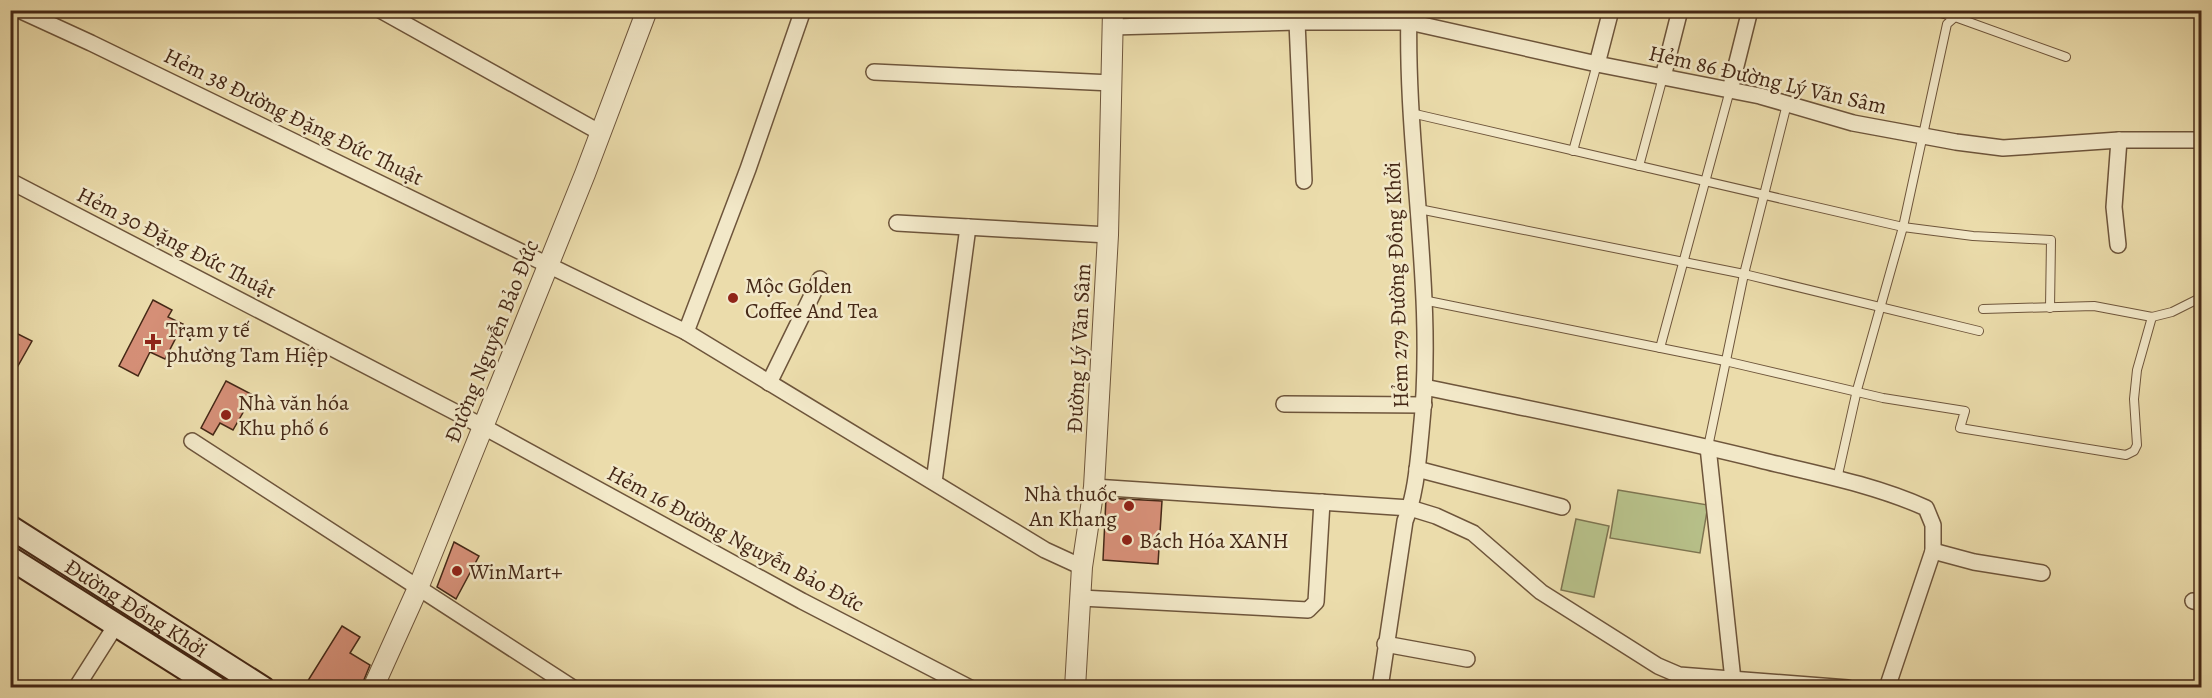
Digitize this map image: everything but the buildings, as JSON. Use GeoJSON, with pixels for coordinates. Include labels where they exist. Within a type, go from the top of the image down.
{"type":"FeatureCollection","features":[{"type":"Feature","properties":{"kind":"main road","name":"Đường Đồng Khởi"},"geometry":{"type":"LineString","coordinates":[[10,527],[263,687]]}},
{"type":"Feature","properties":{"kind":"main road","name":"Đường Đồng Khởi"},"geometry":{"type":"LineString","coordinates":[[10,558],[216,687]]}},
{"type":"Feature","properties":{"kind":"street","name":"Hẻm 38 Đường Đặng Đức Thuật"},"geometry":{"type":"LineString","coordinates":[[19,10],[686,332],[1045,550],[1082,567]]}},
{"type":"Feature","properties":{"kind":"street"},"geometry":{"type":"LineString","coordinates":[[380,10],[601,133]]}},
{"type":"Feature","properties":{"kind":"street","name":"Đường Nguyễn Bảo Đức"},"geometry":{"type":"LineString","coordinates":[[373,687],[418,588],[601,133],[647,10]]}},
{"type":"Feature","properties":{"kind":"street"},"geometry":{"type":"LineString","coordinates":[[686,332],[748,169],[803,10]]}},
{"type":"Feature","properties":{"kind":"street"},"geometry":{"type":"LineString","coordinates":[[1597,64],[1611,10]]}},
{"type":"Feature","properties":{"kind":"street"},"geometry":{"type":"LineString","coordinates":[[1663,77],[1680,10]]}},
{"type":"Feature","properties":{"kind":"street"},"geometry":{"type":"LineString","coordinates":[[1730,90],[1750,10]]}},
{"type":"Feature","properties":{"kind":"street","name":"Hẻm 86 Đường Lý Văn Sâm"},"geometry":{"type":"LineString","coordinates":[[1113,19],[1297,22],[1409,16],[1597,64],[1730,90],[1853,123],[1924,136],[2003,148],[2120,140],[2202,140]]}},
{"type":"Feature","properties":{"kind":"street","name":"Hẻm 279 Đường Đồng Khởi"},"geometry":{"type":"LineString","coordinates":[[1380,687],[1405,521],[1410,508],[1417,469],[1425,387],[1419,209],[1411,113],[1409,16]]}},
{"type":"Feature","properties":{"kind":"street","name":"Đường Lý Văn Sâm"},"geometry":{"type":"LineString","coordinates":[[1075,687],[1082,598],[1082,567],[1094,486],[1108,235],[1113,19]]}},
{"type":"Feature","properties":{"kind":"street"},"geometry":{"type":"LineString","coordinates":[[1297,22],[1304,182]]}},
{"type":"Feature","properties":{"kind":"street"},"geometry":{"type":"LineString","coordinates":[[874,72],[1112,83]]}},
{"type":"Feature","properties":{"kind":"street"},"geometry":{"type":"LineString","coordinates":[[2118,245],[2114,207],[2120,140]]}},
{"type":"Feature","properties":{"kind":"street","name":"Hẻm 30 Đặng Đức Thuật"},"geometry":{"type":"LineString","coordinates":[[10,181],[483,426]]}},
{"type":"Feature","properties":{"kind":"street"},"geometry":{"type":"LineString","coordinates":[[897,224],[1108,235]]}},
{"type":"Feature","properties":{"kind":"street"},"geometry":{"type":"LineString","coordinates":[[933,482],[968,227]]}},
{"type":"Feature","properties":{"kind":"street"},"geometry":{"type":"LineString","coordinates":[[769,383],[820,279]]}},
{"type":"Feature","properties":{"kind":"street"},"geometry":{"type":"LineString","coordinates":[[1425,387],[1708,447],[1837,479],[1901,497],[1926,508],[1933,525],[1933,551],[1887,687]]}},
{"type":"Feature","properties":{"kind":"street"},"geometry":{"type":"LineString","coordinates":[[1284,404],[1424,405]]}},
{"type":"Feature","properties":{"kind":"street","name":"Hẻm 16 Đường Nguyễn Bảo Đức"},"geometry":{"type":"LineString","coordinates":[[483,426],[802,601],[970,687]]}},
{"type":"Feature","properties":{"kind":"street"},"geometry":{"type":"LineString","coordinates":[[192,441],[573,687]]}},
{"type":"Feature","properties":{"kind":"street"},"geometry":{"type":"LineString","coordinates":[[1708,447],[1733,680]]}},
{"type":"Feature","properties":{"kind":"street"},"geometry":{"type":"LineString","coordinates":[[1417,469],[1562,507]]}},
{"type":"Feature","properties":{"kind":"street"},"geometry":{"type":"LineString","coordinates":[[1094,486],[1410,508],[1436,516],[1473,533],[1541,592],[1658,666],[1679,675],[1848,687]]}},
{"type":"Feature","properties":{"kind":"street"},"geometry":{"type":"LineString","coordinates":[[1082,598],[1308,610],[1316,602],[1322,502]]}},
{"type":"Feature","properties":{"kind":"street"},"geometry":{"type":"LineString","coordinates":[[1933,551],[1974,562],[2042,573]]}},
{"type":"Feature","properties":{"kind":"street"},"geometry":{"type":"LineString","coordinates":[[76,687],[116,625]]}},
{"type":"Feature","properties":{"kind":"street"},"geometry":{"type":"LineString","coordinates":[[1385,644],[1467,659]]}},
{"type":"Feature","properties":{"kind":"lane"},"geometry":{"type":"LineString","coordinates":[[1929,10],[2067,57]]}},
{"type":"Feature","properties":{"kind":"lane"},"geometry":{"type":"LineString","coordinates":[[1837,479],[1857,390],[1903,226],[1947,24],[1955,17]]}},
{"type":"Feature","properties":{"kind":"lane"},"geometry":{"type":"LineString","coordinates":[[1573,151],[1597,64]]}},
{"type":"Feature","properties":{"kind":"lane"},"geometry":{"type":"LineString","coordinates":[[1639,166],[1663,77]]}},
{"type":"Feature","properties":{"kind":"lane"},"geometry":{"type":"LineString","coordinates":[[1660,348],[1730,90]]}},
{"type":"Feature","properties":{"kind":"lane"},"geometry":{"type":"LineString","coordinates":[[1708,447],[1744,274],[1787,104]]}},
{"type":"Feature","properties":{"kind":"lane"},"geometry":{"type":"LineString","coordinates":[[1411,113],[1903,226],[1973,236],[2051,240],[2050,308]]}},
{"type":"Feature","properties":{"kind":"lane"},"geometry":{"type":"LineString","coordinates":[[1419,209],[1744,274],[1979,331]]}},
{"type":"Feature","properties":{"kind":"lane"},"geometry":{"type":"LineString","coordinates":[[1983,309],[2094,306],[2152,317],[2172,312],[2202,297]]}},
{"type":"Feature","properties":{"kind":"lane"},"geometry":{"type":"LineString","coordinates":[[1423,300],[1725,361],[1857,390],[1882,398],[1965,411],[1960,428],[2126,455],[2134,451],[2137,445],[2134,399],[2137,370],[2152,317]]}},
{"type":"Feature","properties":{"kind":"green space"},"geometry":{"type":"Polygon","coordinates":[[[1618,490],[1708,505],[1700,553],[1610,538],[1618,490]]]}},
{"type":"Feature","properties":{"kind":"green space"},"geometry":{"type":"Polygon","coordinates":[[[1576,519],[1609,526],[1594,597],[1561,590],[1576,519]]]}},
{"type":"Feature","properties":{"kind":"place","name":"Mộc Golden Coffee And Tea"},"geometry":{"type":"Point","coordinates":[733,298]}},
{"type":"Feature","properties":{"kind":"place","name":"Trạm y tế phường Tam Hiệp"},"geometry":{"type":"Point","coordinates":[153,342]}},
{"type":"Feature","properties":{"kind":"place","name":"Nhà văn hóa Khu phố 6"},"geometry":{"type":"Point","coordinates":[226,415]}},
{"type":"Feature","properties":{"kind":"place","name":"Nhà thuốc An Khang"},"geometry":{"type":"Point","coordinates":[1129,506]}},
{"type":"Feature","properties":{"kind":"place","name":"Bách Hóa XANH"},"geometry":{"type":"Point","coordinates":[1127,540]}},
{"type":"Feature","properties":{"kind":"place","name":"WinMart+"},"geometry":{"type":"Point","coordinates":[457,571]}}]}
